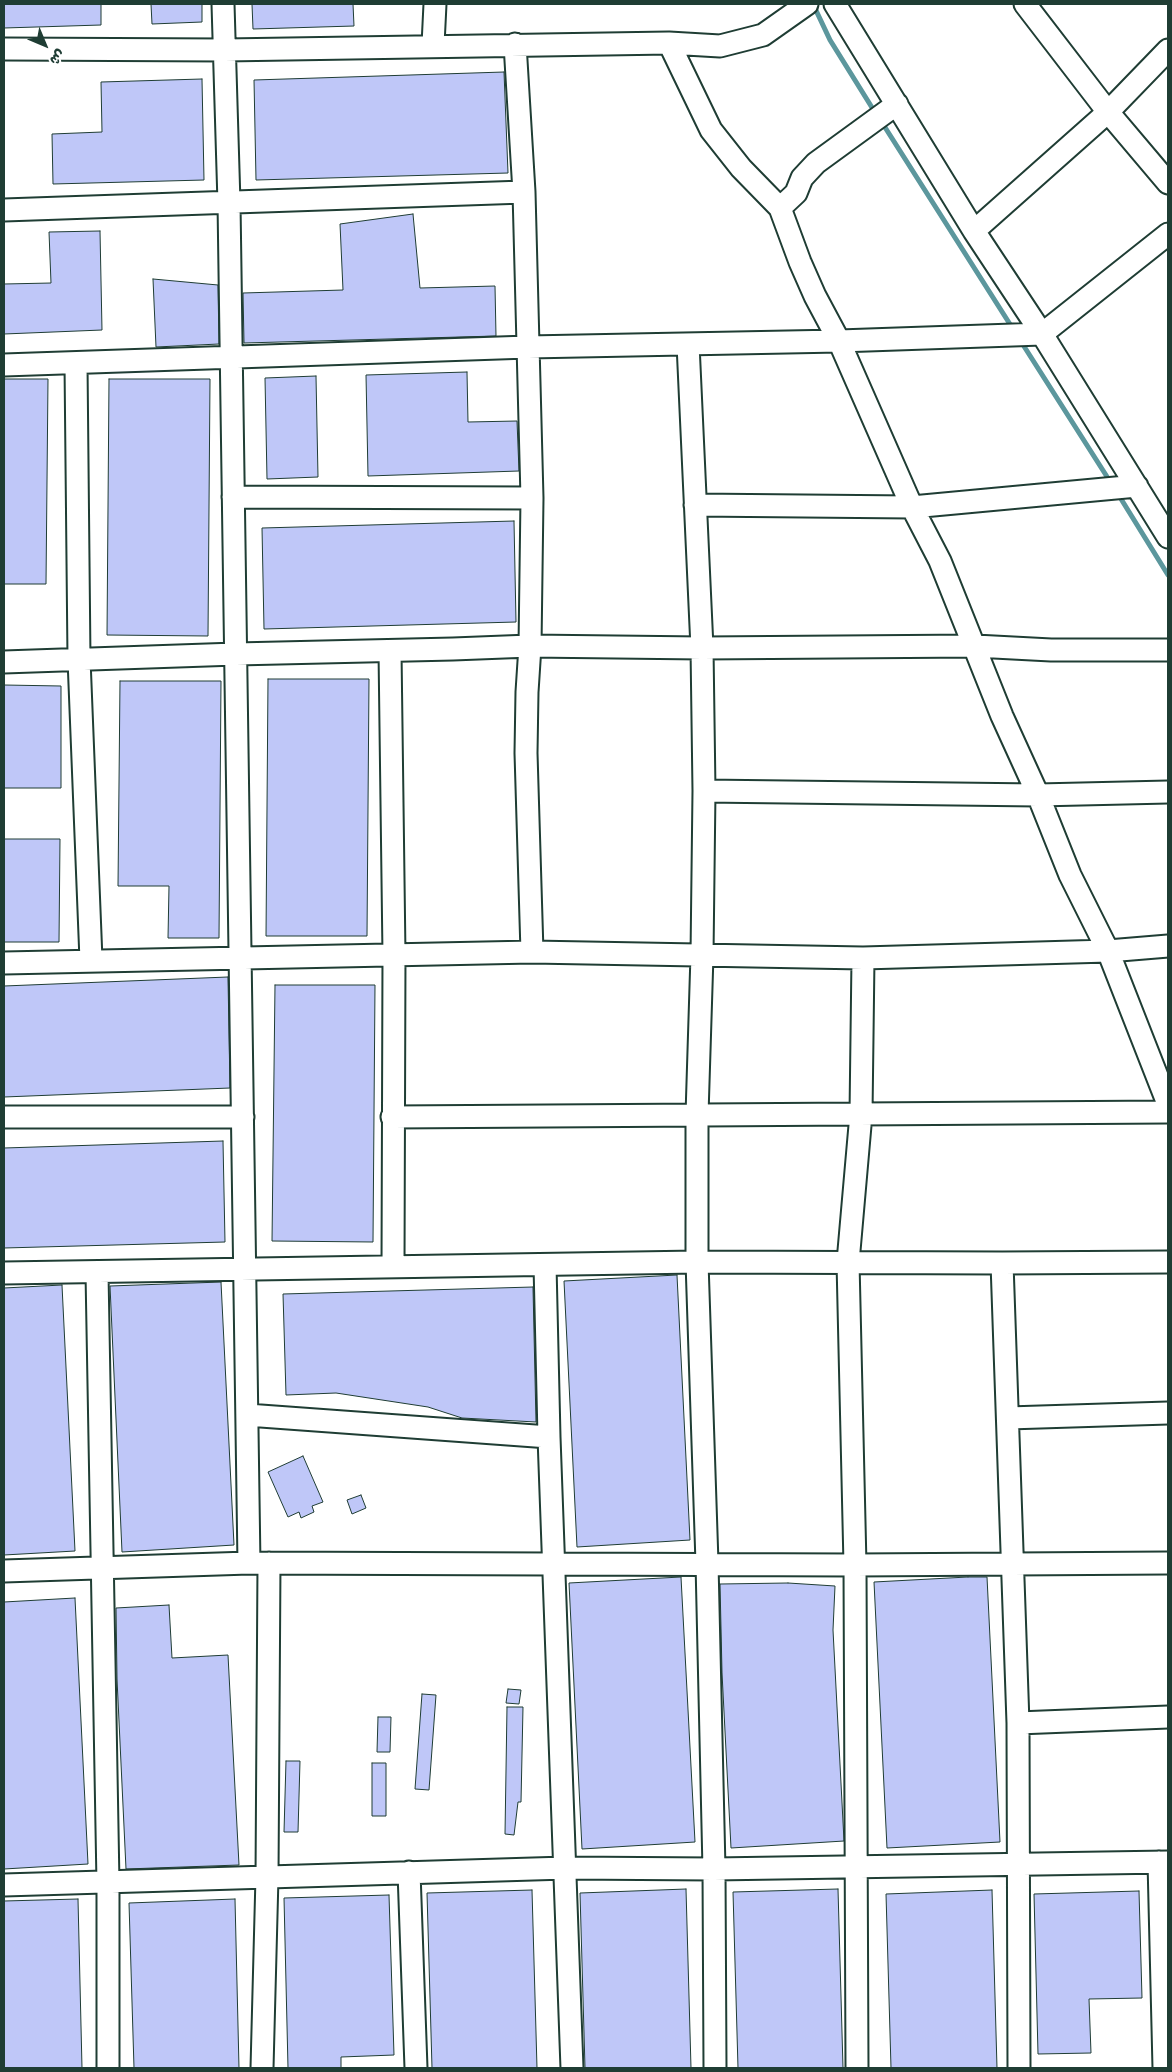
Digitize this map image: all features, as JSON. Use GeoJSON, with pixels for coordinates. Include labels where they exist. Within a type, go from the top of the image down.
{"type":"FeatureCollection","features":[{"type":"Feature","properties":{"kind":"street"},"geometry":{"type":"LineString","coordinates":[[223,4],[229,203],[247,1416],[259,1563],[267,1877],[262,2068]]}},
{"type":"Feature","properties":{"kind":"street"},"geometry":{"type":"LineString","coordinates":[[433,45],[435,4]]}},
{"type":"Feature","properties":{"kind":"street"},"geometry":{"type":"LineString","coordinates":[[4,49],[225,50],[433,45],[669,43],[720,46],[763,35],[807,4]]}},
{"type":"Feature","properties":{"kind":"street"},"geometry":{"type":"LineString","coordinates":[[835,4],[974,231],[1042,334],[1168,537]]}},
{"type":"Feature","properties":{"kind":"street"},"geometry":{"type":"LineString","coordinates":[[1027,5],[1108,112],[1168,182]]}},
{"type":"Feature","properties":{"kind":"street"},"geometry":{"type":"LineString","coordinates":[[669,43],[711,130],[741,168],[780,208],[800,262],[839,341],[912,507],[940,561],[1002,716],[1038,795],[1070,875],[1108,951],[1168,1104]]}},
{"type":"Feature","properties":{"kind":"street"},"geometry":{"type":"LineString","coordinates":[[515,44],[524,192],[532,498],[526,753],[532,952]]}},
{"type":"Feature","properties":{"kind":"street"},"geometry":{"type":"LineString","coordinates":[[974,231],[1108,112],[1168,50]]}},
{"type":"Feature","properties":{"kind":"street"},"geometry":{"type":"LineString","coordinates":[[780,208],[796,193],[802,178],[816,163],[896,104]]}},
{"type":"Feature","properties":{"kind":"street"},"geometry":{"type":"LineString","coordinates":[[4,210],[524,192]]}},
{"type":"Feature","properties":{"kind":"street"},"geometry":{"type":"LineString","coordinates":[[4,365],[528,347],[839,341],[1042,334],[1168,234]]}},
{"type":"Feature","properties":{"kind":"street"},"geometry":{"type":"LineString","coordinates":[[688,344],[702,648],[704,791],[697,1262],[708,1563],[714,1869],[715,2068]]}},
{"type":"Feature","properties":{"kind":"street"},"geometry":{"type":"LineString","coordinates":[[76,364],[79,659],[91,960]]}},
{"type":"Feature","properties":{"kind":"street"},"geometry":{"type":"LineString","coordinates":[[695,506],[912,507],[1136,486]]}},
{"type":"Feature","properties":{"kind":"street"},"geometry":{"type":"LineString","coordinates":[[233,498],[532,498]]}},
{"type":"Feature","properties":{"kind":"street"},"geometry":{"type":"LineString","coordinates":[[4,662],[530,646],[702,648],[975,646],[1051,650],[1168,650]]}},
{"type":"Feature","properties":{"kind":"street"},"geometry":{"type":"LineString","coordinates":[[390,651],[394,955],[393,1266]]}},
{"type":"Feature","properties":{"kind":"street"},"geometry":{"type":"LineString","coordinates":[[704,791],[1038,795],[1168,792]]}},
{"type":"Feature","properties":{"kind":"street"},"geometry":{"type":"LineString","coordinates":[[4,963],[532,952],[863,958],[1108,951],[1168,946]]}},
{"type":"Feature","properties":{"kind":"street"},"geometry":{"type":"LineString","coordinates":[[857,2068],[854,1565],[848,1262],[861,1114],[863,958]]}},
{"type":"Feature","properties":{"kind":"street"},"geometry":{"type":"LineString","coordinates":[[392,1117],[1168,1112]]}},
{"type":"Feature","properties":{"kind":"street"},"geometry":{"type":"LineString","coordinates":[[4,1118],[243,1117]]}},
{"type":"Feature","properties":{"kind":"street"},"geometry":{"type":"LineString","coordinates":[[4,1273],[697,1262],[1168,1262]]}},
{"type":"Feature","properties":{"kind":"street"},"geometry":{"type":"LineString","coordinates":[[1002,1263],[1018,1723],[1020,1864],[1019,2068]]}},
{"type":"Feature","properties":{"kind":"street"},"geometry":{"type":"LineString","coordinates":[[545,1265],[549,1437],[572,2068]]}},
{"type":"Feature","properties":{"kind":"street"},"geometry":{"type":"LineString","coordinates":[[97,1273],[108,1883],[108,2068]]}},
{"type":"Feature","properties":{"kind":"street"},"geometry":{"type":"LineString","coordinates":[[1008,1418],[1168,1413]]}},
{"type":"Feature","properties":{"kind":"street"},"geometry":{"type":"LineString","coordinates":[[247,1416],[549,1437]]}},
{"type":"Feature","properties":{"kind":"street"},"geometry":{"type":"LineString","coordinates":[[4,1571],[259,1563],[554,1565],[1168,1563]]}},
{"type":"Feature","properties":{"kind":"street"},"geometry":{"type":"LineString","coordinates":[[1018,1723],[1168,1717]]}},
{"type":"Feature","properties":{"kind":"street"},"geometry":{"type":"LineString","coordinates":[[4,1885],[566,1868],[857,1868],[1164,1862],[1164,2068]]}},
{"type":"Feature","properties":{"kind":"street"},"geometry":{"type":"LineString","coordinates":[[408,1872],[416,2068]]}},
{"type":"Feature","properties":{"kind":"building"},"geometry":{"type":"Polygon","coordinates":[[[4,4],[101,4],[101,25],[4,28],[4,4]]]}},
{"type":"Feature","properties":{"kind":"building"},"geometry":{"type":"Polygon","coordinates":[[[151,4],[202,4],[202,22],[152,24],[151,4]]]}},
{"type":"Feature","properties":{"kind":"building"},"geometry":{"type":"Polygon","coordinates":[[[252,4],[353,4],[354,26],[253,29],[252,4]]]}},
{"type":"Feature","properties":{"kind":"building"},"geometry":{"type":"Polygon","coordinates":[[[504,72],[508,173],[256,180],[254,80],[504,72]]]}},
{"type":"Feature","properties":{"kind":"building"},"geometry":{"type":"Polygon","coordinates":[[[202,79],[204,180],[53,184],[52,134],[102,132],[101,82],[202,79]]]}},
{"type":"Feature","properties":{"kind":"building"},"geometry":{"type":"Polygon","coordinates":[[[413,214],[420,288],[495,286],[496,336],[244,343],[243,293],[343,290],[340,224],[413,214]]]}},
{"type":"Feature","properties":{"kind":"building"},"geometry":{"type":"Polygon","coordinates":[[[100,231],[102,330],[4,334],[4,284],[51,283],[49,232],[100,231]]]}},
{"type":"Feature","properties":{"kind":"building"},"geometry":{"type":"Polygon","coordinates":[[[153,279],[218,285],[219,344],[156,347],[153,279]]]}},
{"type":"Feature","properties":{"kind":"building"},"geometry":{"type":"Polygon","coordinates":[[[467,372],[468,422],[517,421],[519,471],[368,476],[366,375],[467,372]]]}},
{"type":"Feature","properties":{"kind":"building"},"geometry":{"type":"Polygon","coordinates":[[[316,376],[318,477],[267,479],[265,378],[316,376]]]}},
{"type":"Feature","properties":{"kind":"building"},"geometry":{"type":"Polygon","coordinates":[[[4,379],[48,379],[46,584],[4,584],[4,379]]]}},
{"type":"Feature","properties":{"kind":"building"},"geometry":{"type":"Polygon","coordinates":[[[109,379],[210,379],[208,636],[107,635],[109,379]]]}},
{"type":"Feature","properties":{"kind":"building"},"geometry":{"type":"Polygon","coordinates":[[[514,521],[516,622],[264,629],[262,528],[514,521]]]}},
{"type":"Feature","properties":{"kind":"building"},"geometry":{"type":"Polygon","coordinates":[[[268,679],[369,679],[367,936],[266,936],[268,679]]]}},
{"type":"Feature","properties":{"kind":"building"},"geometry":{"type":"Polygon","coordinates":[[[120,681],[221,681],[219,938],[168,938],[169,886],[118,886],[120,681]]]}},
{"type":"Feature","properties":{"kind":"building"},"geometry":{"type":"Polygon","coordinates":[[[4,685],[61,686],[61,788],[4,788],[4,685]]]}},
{"type":"Feature","properties":{"kind":"building"},"geometry":{"type":"Polygon","coordinates":[[[4,839],[60,839],[59,942],[4,942],[4,839]]]}},
{"type":"Feature","properties":{"kind":"building"},"geometry":{"type":"Polygon","coordinates":[[[228,977],[230,1088],[4,1097],[4,986],[228,977]]]}},
{"type":"Feature","properties":{"kind":"building"},"geometry":{"type":"Polygon","coordinates":[[[275,985],[375,985],[373,1242],[272,1241],[275,985]]]}},
{"type":"Feature","properties":{"kind":"building"},"geometry":{"type":"Polygon","coordinates":[[[223,1141],[225,1242],[4,1248],[4,1148],[223,1141]]]}},
{"type":"Feature","properties":{"kind":"building"},"geometry":{"type":"Polygon","coordinates":[[[677,1275],[690,1540],[577,1547],[564,1281],[677,1275]]]}},
{"type":"Feature","properties":{"kind":"building"},"geometry":{"type":"Polygon","coordinates":[[[221,1282],[234,1545],[122,1552],[110,1286],[221,1282]]]}},
{"type":"Feature","properties":{"kind":"building"},"geometry":{"type":"Polygon","coordinates":[[[62,1285],[75,1551],[4,1555],[4,1288],[62,1285]]]}},
{"type":"Feature","properties":{"kind":"building"},"geometry":{"type":"Polygon","coordinates":[[[533,1287],[536,1422],[462,1418],[428,1407],[336,1393],[286,1395],[283,1294],[533,1287]]]}},
{"type":"Feature","properties":{"kind":"building"},"geometry":{"type":"Polygon","coordinates":[[[303,1456],[323,1502],[312,1506],[314,1512],[301,1518],[299,1512],[288,1517],[268,1472],[303,1456]]]}},
{"type":"Feature","properties":{"kind":"building"},"geometry":{"type":"Polygon","coordinates":[[[361,1495],[366,1508],[352,1514],[347,1500],[361,1495]]]}},
{"type":"Feature","properties":{"kind":"building"},"geometry":{"type":"Polygon","coordinates":[[[681,1577],[695,1842],[582,1849],[569,1583],[681,1577]]]}},
{"type":"Feature","properties":{"kind":"building"},"geometry":{"type":"Polygon","coordinates":[[[987,1577],[1000,1842],[887,1848],[874,1582],[987,1577]]]}},
{"type":"Feature","properties":{"kind":"building"},"geometry":{"type":"Polygon","coordinates":[[[788,1583],[835,1586],[833,1630],[844,1841],[731,1848],[722,1673],[720,1584],[788,1583]]]}},
{"type":"Feature","properties":{"kind":"building"},"geometry":{"type":"Polygon","coordinates":[[[75,1598],[88,1864],[4,1869],[4,1602],[75,1598]]]}},
{"type":"Feature","properties":{"kind":"building"},"geometry":{"type":"Polygon","coordinates":[[[169,1605],[172,1658],[228,1655],[239,1865],[126,1869],[117,1679],[116,1608],[169,1605]]]}},
{"type":"Feature","properties":{"kind":"building"},"geometry":{"type":"Polygon","coordinates":[[[508,1689],[521,1690],[519,1704],[506,1703],[508,1689]]]}},
{"type":"Feature","properties":{"kind":"building"},"geometry":{"type":"Polygon","coordinates":[[[422,1694],[436,1695],[429,1790],[415,1789],[422,1694]]]}},
{"type":"Feature","properties":{"kind":"building"},"geometry":{"type":"Polygon","coordinates":[[[507,1707],[523,1707],[521,1802],[518,1802],[514,1835],[505,1834],[507,1707]]]}},
{"type":"Feature","properties":{"kind":"building"},"geometry":{"type":"Polygon","coordinates":[[[378,1717],[391,1717],[390,1752],[377,1752],[378,1717]]]}},
{"type":"Feature","properties":{"kind":"building"},"geometry":{"type":"Polygon","coordinates":[[[286,1761],[300,1761],[298,1832],[284,1832],[286,1761]]]}},
{"type":"Feature","properties":{"kind":"building"},"geometry":{"type":"Polygon","coordinates":[[[372,1763],[386,1763],[386,1816],[372,1816],[372,1763]]]}},
{"type":"Feature","properties":{"kind":"building"},"geometry":{"type":"Polygon","coordinates":[[[686,1889],[691,2068],[585,2068],[580,1893],[686,1889]]]}},
{"type":"Feature","properties":{"kind":"building"},"geometry":{"type":"Polygon","coordinates":[[[838,1889],[843,2068],[738,2068],[733,1892],[838,1889]]]}},
{"type":"Feature","properties":{"kind":"building"},"geometry":{"type":"Polygon","coordinates":[[[532,1890],[537,2068],[432,2068],[427,1893],[532,1890]]]}},
{"type":"Feature","properties":{"kind":"building"},"geometry":{"type":"Polygon","coordinates":[[[992,1890],[997,2068],[891,2068],[886,1894],[992,1890]]]}},
{"type":"Feature","properties":{"kind":"building"},"geometry":{"type":"Polygon","coordinates":[[[1139,1891],[1142,1998],[1089,1999],[1091,2053],[1038,2054],[1034,1894],[1139,1891]]]}},
{"type":"Feature","properties":{"kind":"building"},"geometry":{"type":"Polygon","coordinates":[[[389,1895],[394,2055],[341,2057],[341,2068],[288,2068],[284,1898],[389,1895]]]}},
{"type":"Feature","properties":{"kind":"building"},"geometry":{"type":"Polygon","coordinates":[[[78,1899],[82,2068],[4,2068],[4,1901],[78,1899]]]}},
{"type":"Feature","properties":{"kind":"building"},"geometry":{"type":"Polygon","coordinates":[[[235,1899],[239,2068],[134,2068],[129,1903],[235,1899]]]}},
{"type":"Feature","properties":{"kind":"waterway"},"geometry":{"type":"LineString","coordinates":[[813,4],[830,40],[876,114]]}},
{"type":"Feature","properties":{"kind":"waterway"},"geometry":{"type":"LineString","coordinates":[[881,121],[1013,329]]}},
{"type":"Feature","properties":{"kind":"waterway"},"geometry":{"type":"LineString","coordinates":[[1020,340],[1111,483]]}},
{"type":"Feature","properties":{"kind":"waterway"},"geometry":{"type":"LineString","coordinates":[[1118,494],[1168,575]]}}]}
